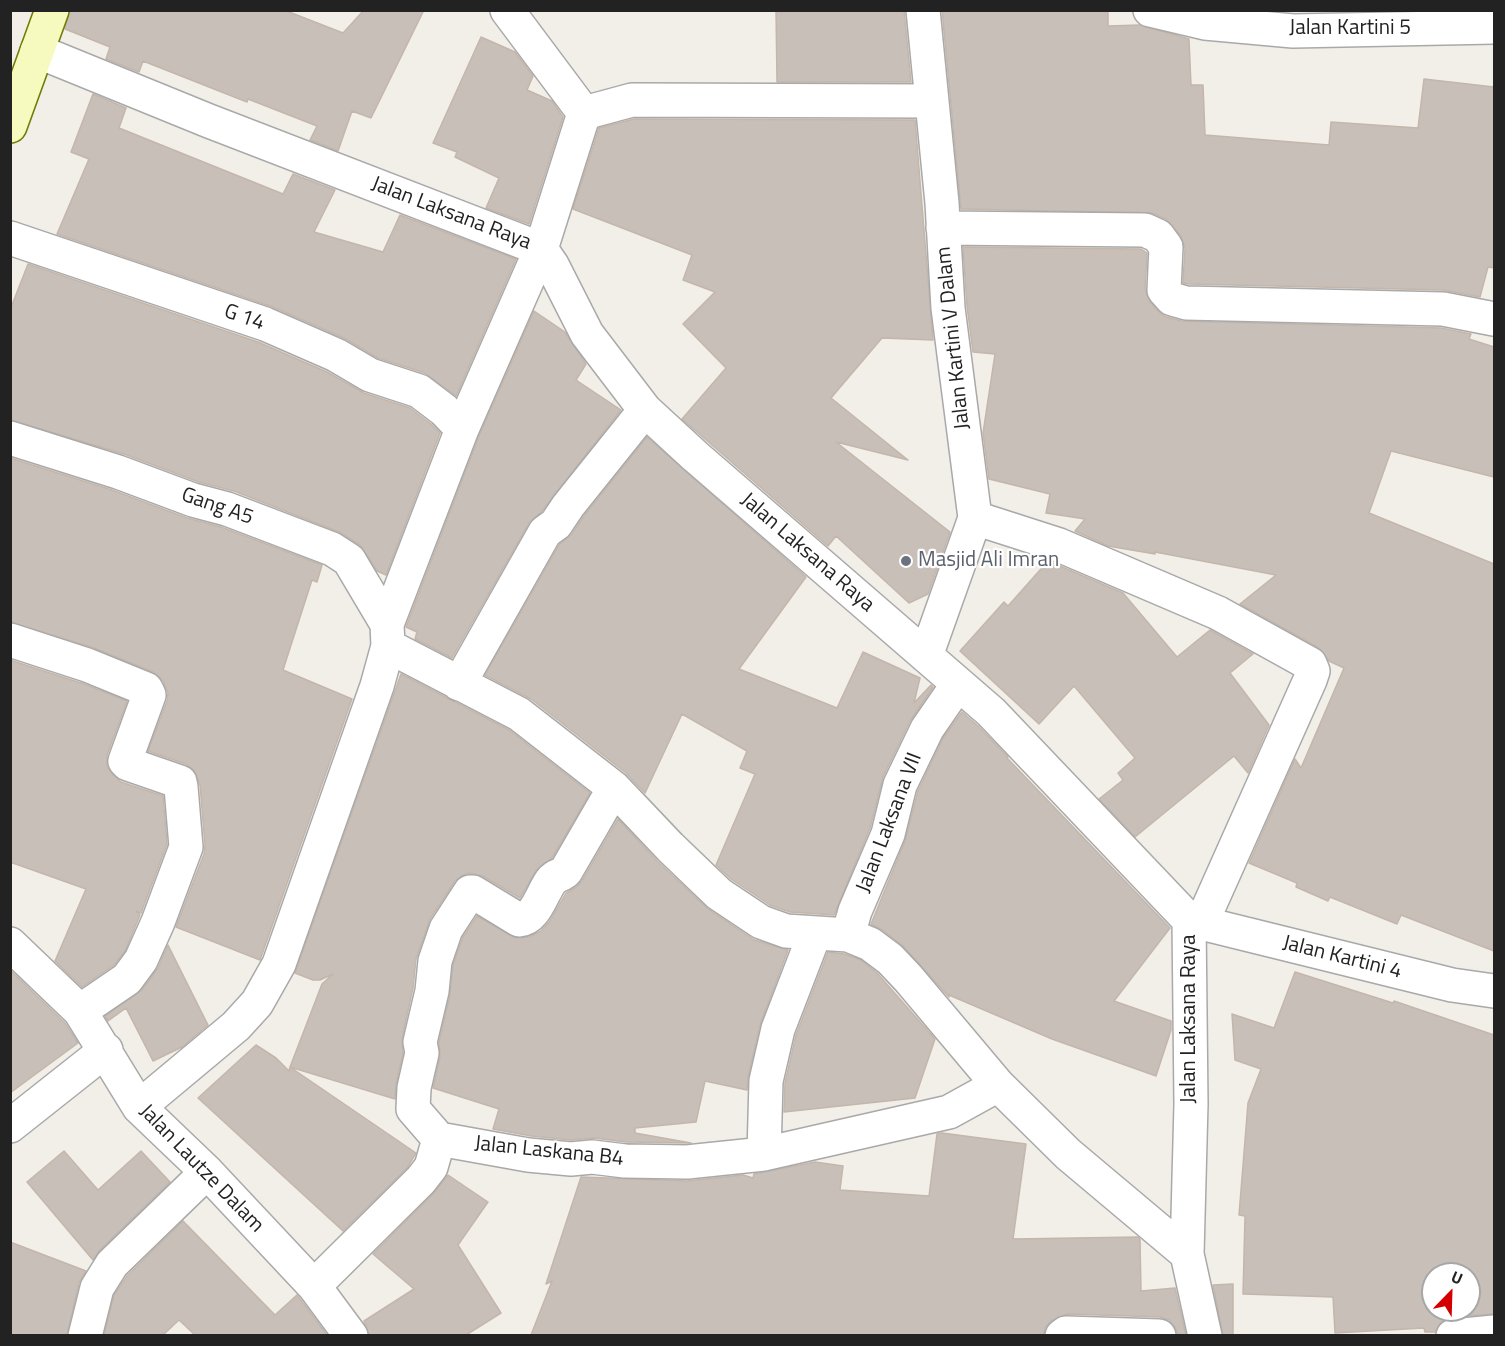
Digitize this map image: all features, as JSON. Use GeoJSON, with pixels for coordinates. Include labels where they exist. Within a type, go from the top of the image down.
{"type":"FeatureCollection","features":[{"type":"Feature","properties":{"kind":"street"},"geometry":{"type":"LineString","coordinates":[[10,126],[52,10]]}},
{"type":"Feature","properties":{"kind":"street"},"geometry":{"type":"LineString","coordinates":[[507,10],[584,113]]}},
{"type":"Feature","properties":{"kind":"street","name":"Jalan Kartini V Dalam"},"geometry":{"type":"LineString","coordinates":[[923,10],[948,308],[975,518],[926,657]]}},
{"type":"Feature","properties":{"kind":"street"},"geometry":{"type":"LineString","coordinates":[[1150,10],[1207,17]]}},
{"type":"Feature","properties":{"kind":"street","name":"Jalan Kartini 5"},"geometry":{"type":"LineString","coordinates":[[1207,17],[1293,31],[1494,27]]}},
{"type":"Feature","properties":{"kind":"street","name":"Jalan Laksana Raya"},"geometry":{"type":"LineString","coordinates":[[38,51],[209,121],[541,249],[552,265],[587,334],[645,410],[991,712],[1196,921],[1187,1254],[1205,1335]]}},
{"type":"Feature","properties":{"kind":"street"},"geometry":{"type":"LineString","coordinates":[[584,113],[632,100],[931,101]]}},
{"type":"Feature","properties":{"kind":"street"},"geometry":{"type":"LineString","coordinates":[[139,1107],[236,1026],[257,1003],[279,964],[377,686],[388,635],[462,429],[541,249],[584,113]]}},
{"type":"Feature","properties":{"kind":"street"},"geometry":{"type":"LineString","coordinates":[[943,228],[1145,230],[1158,236],[1166,247],[1164,290],[1172,299],[1186,303],[1443,309],[1494,319]]}},
{"type":"Feature","properties":{"kind":"street","name":"G 14"},"geometry":{"type":"LineString","coordinates":[[10,238],[265,324],[336,355],[370,375],[419,391],[444,410],[462,429]]}},
{"type":"Feature","properties":{"kind":"street"},"geometry":{"type":"LineString","coordinates":[[459,684],[544,532],[556,524],[645,410]]}},
{"type":"Feature","properties":{"kind":"street","name":"Gang A5"},"geometry":{"type":"LineString","coordinates":[[10,438],[118,472],[193,500],[227,509],[332,549],[349,560],[388,635]]}},
{"type":"Feature","properties":{"kind":"street"},"geometry":{"type":"LineString","coordinates":[[975,518],[1059,545],[1218,613],[1310,664],[1313,671],[1310,680],[1196,921]]}},
{"type":"Feature","properties":{"kind":"street"},"geometry":{"type":"LineString","coordinates":[[388,635],[459,684],[519,714],[614,788],[719,894],[761,922],[786,931],[848,934],[870,944],[890,959],[998,1084],[1068,1154],[1187,1254]]}},
{"type":"Feature","properties":{"kind":"street"},"geometry":{"type":"LineString","coordinates":[[10,640],[87,664],[146,689],[149,695],[125,761],[180,782],[181,787],[186,846],[158,922],[141,960],[127,979],[80,1011]]}},
{"type":"Feature","properties":{"kind":"street","name":"Jalan Laksana VII"},"geometry":{"type":"LineString","coordinates":[[848,934],[888,834],[900,785],[927,729],[958,684]]}},
{"type":"Feature","properties":{"kind":"street"},"geometry":{"type":"LineString","coordinates":[[314,1286],[421,1180],[431,1167],[439,1139],[414,1109],[412,1101],[422,1053],[420,1042],[432,991],[435,962],[446,929],[470,892],[519,920],[532,913],[556,875],[562,875],[566,871],[597,821],[614,788]]}},
{"type":"Feature","properties":{"kind":"street","name":"Jalan Kartini 4"},"geometry":{"type":"LineString","coordinates":[[1196,921],[1452,985],[1494,991]]}},
{"type":"Feature","properties":{"kind":"street"},"geometry":{"type":"LineString","coordinates":[[765,1154],[766,1081],[774,1042],[815,933]]}},
{"type":"Feature","properties":{"kind":"street","name":"Jalan Lautze Dalam"},"geometry":{"type":"LineString","coordinates":[[10,944],[80,1011],[139,1107],[207,1172],[314,1286],[351,1335]]}},
{"type":"Feature","properties":{"kind":"street"},"geometry":{"type":"LineString","coordinates":[[10,1126],[105,1050]]}},
{"type":"Feature","properties":{"kind":"street","name":"Jalan Laskana B4"},"geometry":{"type":"LineString","coordinates":[[439,1139],[528,1155],[571,1159],[592,1157],[625,1161],[687,1162],[765,1154],[949,1112],[998,1084]]}},
{"type":"Feature","properties":{"kind":"street"},"geometry":{"type":"LineString","coordinates":[[85,1335],[97,1288],[112,1264],[207,1172]]}},
{"type":"Feature","properties":{"kind":"street"},"geometry":{"type":"LineString","coordinates":[[1453,1335],[1494,1332]]}},
{"type":"Feature","properties":{"kind":"street"},"geometry":{"type":"LineString","coordinates":[[1062,1335],[1066,1333],[1159,1335]]}},
{"type":"Feature","properties":{"kind":"building"},"geometry":{"type":"Polygon","coordinates":[[[70,10],[284,10],[343,33],[364,10],[424,10],[371,118],[352,111],[338,151],[310,140],[317,126],[248,99],[247,102],[143,61],[139,72],[106,59],[110,47],[65,29],[70,10]]]}},
{"type":"Feature","properties":{"kind":"building"},"geometry":{"type":"Polygon","coordinates":[[[776,10],[904,10],[911,82],[777,82],[776,10]]]}},
{"type":"Feature","properties":{"kind":"building"},"geometry":{"type":"Polygon","coordinates":[[[942,10],[1108,10],[1108,26],[1140,25],[1189,39],[1191,85],[1203,85],[1205,135],[1329,145],[1331,122],[1418,128],[1424,79],[1494,87],[1494,268],[1488,267],[1480,297],[1443,290],[1183,283],[1185,248],[1181,236],[1166,219],[1152,213],[961,209],[942,10]]]}},
{"type":"Feature","properties":{"kind":"building"},"geometry":{"type":"Polygon","coordinates":[[[481,37],[515,52],[533,76],[527,90],[552,101],[563,117],[529,224],[486,208],[499,178],[455,157],[457,152],[433,143],[481,37]]]}},
{"type":"Feature","properties":{"kind":"building"},"geometry":{"type":"Polygon","coordinates":[[[93,94],[126,108],[119,128],[283,194],[293,174],[335,190],[314,232],[383,252],[400,215],[516,259],[456,396],[425,373],[378,358],[344,338],[273,307],[57,234],[89,159],[71,152],[93,94]]]}},
{"type":"Feature","properties":{"kind":"building"},"geometry":{"type":"Polygon","coordinates":[[[634,119],[915,120],[933,340],[882,338],[831,398],[908,460],[836,442],[950,532],[928,594],[909,603],[836,536],[828,546],[682,419],[726,368],[683,324],[715,292],[683,280],[692,255],[573,209],[599,128],[634,119]]]}},
{"type":"Feature","properties":{"kind":"building"},"geometry":{"type":"Polygon","coordinates":[[[963,247],[1141,249],[1147,253],[1145,289],[1150,302],[1166,317],[1181,321],[1441,328],[1471,334],[1469,339],[1494,347],[1494,477],[1391,451],[1369,513],[1494,564],[1494,951],[1401,915],[1397,924],[1330,897],[1328,901],[1296,887],[1297,883],[1249,863],[1295,759],[1301,768],[1344,668],[1329,661],[1319,648],[1240,604],[1276,575],[1155,552],[1155,554],[1108,546],[1075,531],[1085,519],[1046,513],[1050,494],[989,479],[983,433],[995,354],[973,352],[963,247]]]}},
{"type":"Feature","properties":{"kind":"building"},"geometry":{"type":"Polygon","coordinates":[[[28,264],[258,342],[327,372],[364,393],[410,408],[431,424],[440,433],[386,575],[377,571],[360,545],[339,532],[234,491],[199,482],[124,454],[10,420],[10,310],[28,264]]]}},
{"type":"Feature","properties":{"kind":"building"},"geometry":{"type":"Polygon","coordinates":[[[534,311],[565,332],[586,364],[576,380],[621,410],[542,511],[529,523],[452,658],[415,639],[417,632],[406,627],[479,436],[534,311]]]}},
{"type":"Feature","properties":{"kind":"building"},"geometry":{"type":"Polygon","coordinates":[[[647,437],[806,577],[739,669],[837,708],[863,652],[920,678],[914,703],[931,685],[933,687],[910,721],[883,777],[870,828],[834,915],[790,912],[770,905],[731,879],[716,865],[755,774],[740,768],[747,751],[682,714],[645,793],[626,773],[531,699],[485,675],[559,545],[572,534],[647,437]]]}},
{"type":"Feature","properties":{"kind":"building"},"geometry":{"type":"Polygon","coordinates":[[[10,458],[112,490],[187,518],[221,527],[322,565],[317,582],[312,580],[283,670],[352,699],[260,960],[176,927],[204,854],[205,845],[200,785],[194,770],[186,764],[148,751],[167,701],[168,693],[163,681],[153,672],[94,648],[10,622],[10,458]]]}},
{"type":"Feature","properties":{"kind":"building"},"geometry":{"type":"Polygon","coordinates":[[[1048,561],[1123,593],[1177,657],[1210,630],[1253,654],[1230,673],[1269,725],[1248,773],[1234,756],[1135,837],[1099,799],[1123,780],[1118,773],[1135,758],[1074,686],[1039,724],[960,651],[1004,602],[1008,606],[1048,561]]]}},
{"type":"Feature","properties":{"kind":"building"},"geometry":{"type":"Polygon","coordinates":[[[10,660],[127,701],[107,755],[107,766],[121,782],[163,796],[167,844],[141,913],[136,911],[140,915],[125,951],[114,965],[82,987],[55,961],[86,889],[10,862],[10,660]]]}},
{"type":"Feature","properties":{"kind":"building"},"geometry":{"type":"Polygon","coordinates":[[[401,674],[509,730],[590,793],[552,858],[537,869],[520,898],[483,876],[469,873],[455,881],[430,919],[416,959],[413,988],[402,1038],[403,1053],[395,1099],[290,1067],[322,984],[333,974],[320,980],[313,980],[295,973],[401,674]]]}},
{"type":"Feature","properties":{"kind":"building"},"geometry":{"type":"Polygon","coordinates":[[[962,712],[1008,757],[1170,928],[1114,1001],[1171,1021],[1171,1030],[1156,1076],[1052,1039],[949,995],[949,997],[903,946],[871,924],[905,841],[918,791],[943,738],[962,712]]]}},
{"type":"Feature","properties":{"kind":"building"},"geometry":{"type":"Polygon","coordinates":[[[618,819],[657,861],[708,909],[754,940],[788,950],[760,1025],[747,1090],[705,1081],[696,1122],[635,1128],[635,1133],[691,1143],[626,1142],[594,1138],[571,1140],[493,1129],[499,1109],[433,1088],[440,1057],[439,1042],[450,995],[453,965],[463,937],[477,916],[516,938],[529,937],[541,931],[550,921],[566,893],[582,881],[618,819]]]}},
{"type":"Feature","properties":{"kind":"building"},"geometry":{"type":"Polygon","coordinates":[[[168,945],[208,1025],[182,1047],[153,1061],[126,1008],[108,1021],[105,1016],[142,990],[158,968],[168,945]]]}},
{"type":"Feature","properties":{"kind":"building"},"geometry":{"type":"Polygon","coordinates":[[[828,952],[844,954],[861,960],[877,973],[935,1039],[915,1098],[784,1112],[785,1083],[796,1035],[828,952]]]}},
{"type":"Feature","properties":{"kind":"building"},"geometry":{"type":"Polygon","coordinates":[[[10,970],[65,1023],[78,1043],[10,1093],[10,970]]]}},
{"type":"Feature","properties":{"kind":"building"},"geometry":{"type":"Polygon","coordinates":[[[1295,972],[1393,1003],[1394,1001],[1494,1035],[1494,1314],[1481,1315],[1481,1262],[1421,1262],[1421,1322],[1441,1322],[1435,1332],[1425,1332],[1424,1328],[1335,1333],[1333,1297],[1243,1294],[1245,1216],[1239,1215],[1248,1103],[1261,1069],[1235,1060],[1232,1014],[1274,1028],[1295,972]]]}},
{"type":"Feature","properties":{"kind":"building"},"geometry":{"type":"Polygon","coordinates":[[[256,1045],[276,1058],[289,1071],[290,1067],[416,1153],[407,1168],[343,1231],[198,1098],[256,1045]]]}},
{"type":"Feature","properties":{"kind":"building"},"geometry":{"type":"Polygon","coordinates":[[[937,1134],[1026,1144],[1013,1239],[1138,1237],[1140,1239],[1141,1291],[1175,1288],[1186,1335],[1178,1335],[1169,1320],[1160,1317],[1067,1314],[1051,1321],[1045,1328],[1044,1335],[531,1335],[552,1281],[546,1284],[581,1177],[687,1181],[743,1175],[753,1178],[754,1174],[815,1162],[843,1166],[840,1190],[929,1196],[937,1134]]]}},
{"type":"Feature","properties":{"kind":"building"},"geometry":{"type":"Polygon","coordinates":[[[64,1151],[98,1190],[141,1151],[170,1182],[99,1251],[93,1260],[27,1182],[64,1151]]]}},
{"type":"Feature","properties":{"kind":"building"},"geometry":{"type":"Polygon","coordinates":[[[448,1175],[488,1202],[458,1245],[501,1313],[466,1335],[369,1335],[364,1321],[414,1289],[373,1254],[434,1193],[448,1175]]]}},
{"type":"Feature","properties":{"kind":"building"},"geometry":{"type":"Polygon","coordinates":[[[183,1221],[275,1315],[297,1295],[327,1335],[195,1335],[179,1320],[163,1335],[104,1335],[114,1295],[127,1276],[183,1221]]]}},
{"type":"Feature","properties":{"kind":"building"},"geometry":{"type":"Polygon","coordinates":[[[10,1242],[86,1271],[79,1283],[67,1335],[10,1335],[10,1242]]]}},
{"type":"Feature","properties":{"kind":"building"},"geometry":{"type":"Polygon","coordinates":[[[1233,1284],[1233,1335],[1223,1335],[1213,1285],[1233,1284]]]}},
{"type":"Feature","properties":{"kind":"place","name":"Masjid Ali Imran"},"geometry":{"type":"Point","coordinates":[906,561]}}]}
